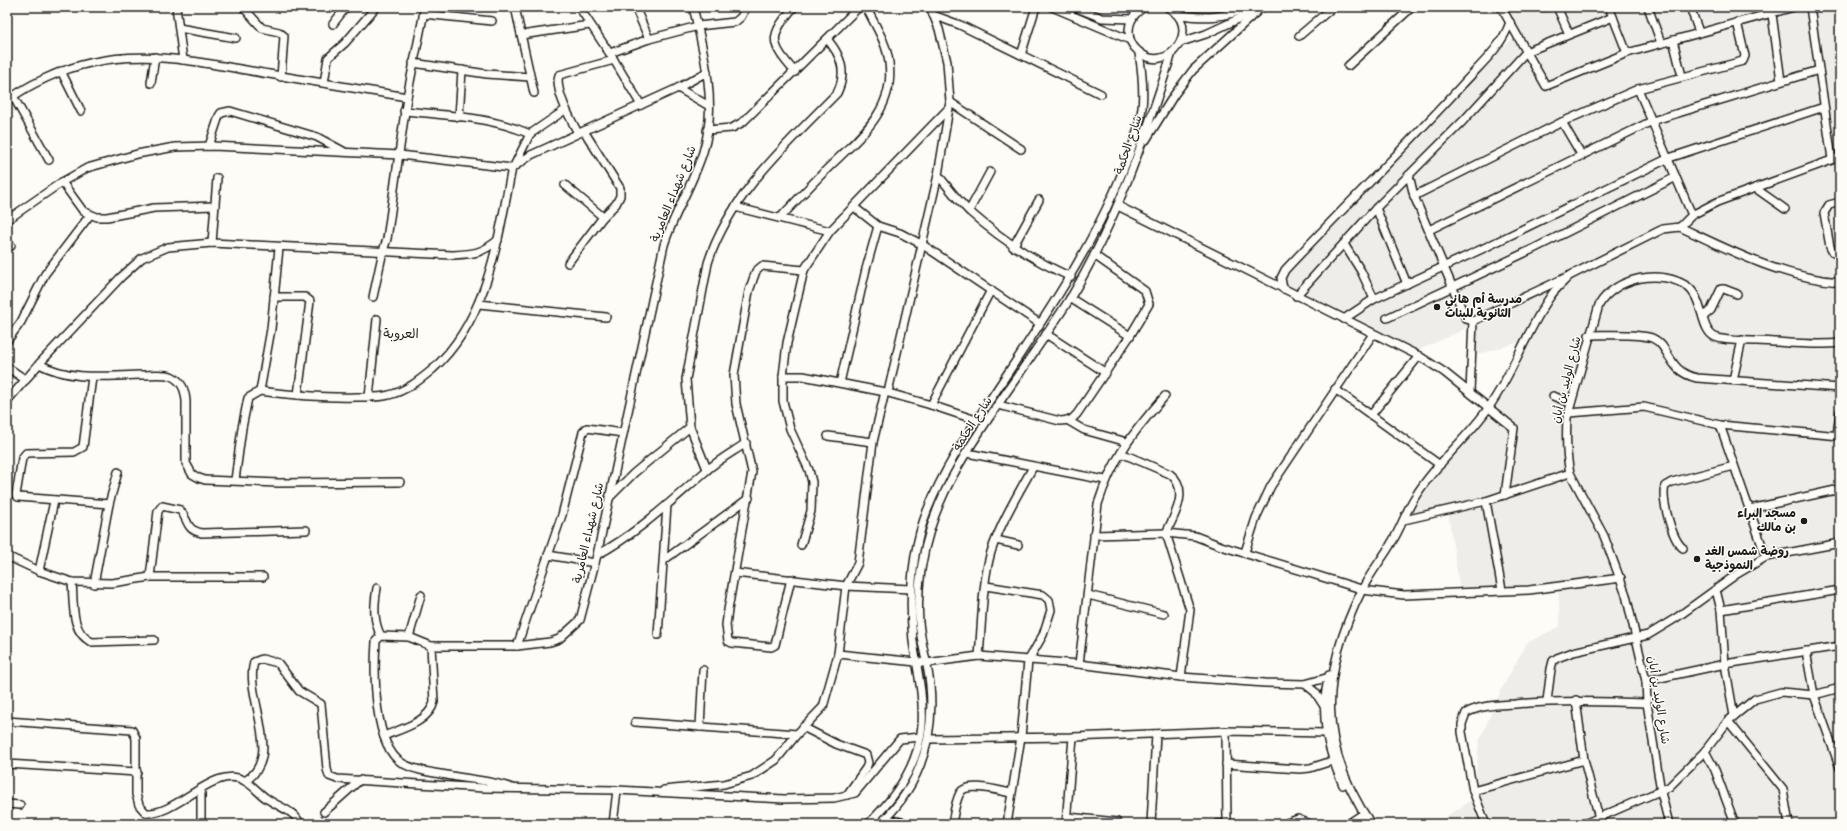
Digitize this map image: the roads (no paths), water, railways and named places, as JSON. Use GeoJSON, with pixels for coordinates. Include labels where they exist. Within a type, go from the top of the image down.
{"type":"FeatureCollection","features":[{"type":"Feature","properties":{"kind":"street"},"geometry":{"type":"LineString","coordinates":[[176,7],[183,60]]}},
{"type":"Feature","properties":{"kind":"street"},"geometry":{"type":"LineString","coordinates":[[243,7],[262,28],[279,32],[284,36],[282,77]]}},
{"type":"Feature","properties":{"kind":"street"},"geometry":{"type":"LineString","coordinates":[[333,24],[346,7]]}},
{"type":"Feature","properties":{"kind":"street"},"geometry":{"type":"LineString","coordinates":[[324,83],[328,58],[350,38],[376,7]]}},
{"type":"Feature","properties":{"kind":"street"},"geometry":{"type":"LineString","coordinates":[[515,7],[534,93]]}},
{"type":"Feature","properties":{"kind":"street"},"geometry":{"type":"LineString","coordinates":[[579,7],[610,52],[641,105]]}},
{"type":"Feature","properties":{"kind":"street"},"geometry":{"type":"LineString","coordinates":[[635,7],[649,39]]}},
{"type":"Feature","properties":{"kind":"street","name":"شارع شهداء العامرية"},"geometry":{"type":"LineString","coordinates":[[381,636],[409,637],[431,646],[517,646],[550,642],[559,639],[580,620],[597,555],[664,245],[672,222],[703,154],[708,130],[709,106],[707,72],[693,7]]}},
{"type":"Feature","properties":{"kind":"street"},"geometry":{"type":"LineString","coordinates":[[610,52],[649,39],[698,26],[734,22],[741,17],[746,7]]}},
{"type":"Feature","properties":{"kind":"street"},"geometry":{"type":"LineString","coordinates":[[794,7],[778,26],[775,41],[779,52],[795,72]]}},
{"type":"Feature","properties":{"kind":"street"},"geometry":{"type":"LineString","coordinates":[[708,130],[732,128],[743,122],[859,7]]}},
{"type":"Feature","properties":{"kind":"street"},"geometry":{"type":"LineString","coordinates":[[780,218],[873,124],[885,102],[888,90],[889,64],[883,42],[866,7]]}},
{"type":"Feature","properties":{"kind":"street"},"geometry":{"type":"LineString","coordinates":[[654,792],[724,784],[752,776],[776,760],[803,727],[823,707],[838,654],[846,586],[858,563],[873,442],[887,392],[938,175],[950,102],[947,62],[930,7]]}},
{"type":"Feature","properties":{"kind":"street"},"geometry":{"type":"LineString","coordinates":[[1021,55],[1036,7]]}},
{"type":"Feature","properties":{"kind":"street"},"geometry":{"type":"LineString","coordinates":[[1052,7],[1130,40]]}},
{"type":"Feature","properties":{"kind":"street"},"geometry":{"type":"LineString","coordinates":[[1074,7],[1102,18],[1132,19]]}},
{"type":"Feature","properties":{"kind":"street"},"geometry":{"type":"LineString","coordinates":[[1145,7],[1137,10],[1132,19],[1129,30],[1130,40],[1139,53],[1153,58],[1163,58],[1172,53],[1181,42],[1232,23],[1261,7]]}},
{"type":"Feature","properties":{"kind":"street"},"geometry":{"type":"LineString","coordinates":[[1167,7],[1176,14],[1183,27],[1181,42]]}},
{"type":"Feature","properties":{"kind":"street"},"geometry":{"type":"LineString","coordinates":[[1176,14],[1193,17],[1220,17],[1250,7]]}},
{"type":"Feature","properties":{"kind":"street"},"geometry":{"type":"LineString","coordinates":[[1140,151],[1171,100],[1193,70],[1261,7]]}},
{"type":"Feature","properties":{"kind":"street"},"geometry":{"type":"LineString","coordinates":[[1299,36],[1334,7]]}},
{"type":"Feature","properties":{"kind":"street"},"geometry":{"type":"LineString","coordinates":[[1348,66],[1412,7]]}},
{"type":"Feature","properties":{"kind":"street"},"geometry":{"type":"LineString","coordinates":[[1501,7],[1546,86],[1627,53],[1736,22],[1772,10],[1794,7]]}},
{"type":"Feature","properties":{"kind":"street"},"geometry":{"type":"LineString","coordinates":[[1540,7],[1548,7]]}},
{"type":"Feature","properties":{"kind":"street"},"geometry":{"type":"LineString","coordinates":[[1557,7],[1569,34]]}},
{"type":"Feature","properties":{"kind":"street"},"geometry":{"type":"LineString","coordinates":[[1609,7],[1627,53]]}},
{"type":"Feature","properties":{"kind":"street"},"geometry":{"type":"LineString","coordinates":[[1648,7],[1661,43]]}},
{"type":"Feature","properties":{"kind":"street"},"geometry":{"type":"LineString","coordinates":[[1690,7],[1698,32]]}},
{"type":"Feature","properties":{"kind":"street"},"geometry":{"type":"LineString","coordinates":[[1810,7],[1832,159]]}},
{"type":"Feature","properties":{"kind":"street"},"geometry":{"type":"LineString","coordinates":[[373,298],[387,239],[400,155],[404,111],[424,10],[492,21]]}},
{"type":"Feature","properties":{"kind":"street"},"geometry":{"type":"LineString","coordinates":[[1772,10],[1781,81]]}},
{"type":"Feature","properties":{"kind":"street"},"geometry":{"type":"LineString","coordinates":[[933,15],[960,25],[1101,94]]}},
{"type":"Feature","properties":{"kind":"street"},"geometry":{"type":"LineString","coordinates":[[1296,296],[1376,208],[1463,121],[1526,52],[1613,17]]}},
{"type":"Feature","properties":{"kind":"street"},"geometry":{"type":"LineString","coordinates":[[1283,289],[1281,278],[1285,270],[1439,110],[1502,40],[1510,22]]}},
{"type":"Feature","properties":{"kind":"street"},"geometry":{"type":"LineString","coordinates":[[1414,196],[1562,122],[1638,89],[1745,60],[1736,22]]}},
{"type":"Feature","properties":{"kind":"street"},"geometry":{"type":"LineString","coordinates":[[521,35],[590,25]]}},
{"type":"Feature","properties":{"kind":"street"},"geometry":{"type":"LineString","coordinates":[[179,28],[236,38]]}},
{"type":"Feature","properties":{"kind":"street"},"geometry":{"type":"LineString","coordinates":[[707,470],[690,427],[686,379],[701,294],[713,246],[735,207],[753,182],[837,93],[841,85],[843,70],[838,53],[827,39]]}},
{"type":"Feature","properties":{"kind":"street"},"geometry":{"type":"LineString","coordinates":[[1673,40],[1682,76]]}},
{"type":"Feature","properties":{"kind":"street","name":"شارع الحكمة"},"geometry":{"type":"LineString","coordinates":[[868,824],[888,803],[898,789],[914,756],[920,737],[922,726],[922,690],[914,642],[911,589],[915,554],[927,511],[946,468],[1070,277],[1093,237],[1129,154],[1139,124],[1143,96],[1139,53]]}},
{"type":"Feature","properties":{"kind":"street","name":"شارع الحكمة"},"geometry":{"type":"LineString","coordinates":[[882,822],[900,803],[917,774],[930,739],[931,698],[919,612],[919,591],[922,562],[936,513],[955,472],[1070,298],[1094,255],[1118,206],[1140,151],[1172,53]]}},
{"type":"Feature","properties":{"kind":"street"},"geometry":{"type":"LineString","coordinates":[[49,160],[10,98],[61,71],[105,59],[136,56],[183,60],[407,97]]}},
{"type":"Feature","properties":{"kind":"street"},"geometry":{"type":"LineString","coordinates":[[151,83],[155,57]]}},
{"type":"Feature","properties":{"kind":"street"},"geometry":{"type":"LineString","coordinates":[[568,263],[603,217],[616,204],[621,191],[565,110],[559,75],[614,60]]}},
{"type":"Feature","properties":{"kind":"street"},"geometry":{"type":"LineString","coordinates":[[414,63],[498,76],[530,77]]}},
{"type":"Feature","properties":{"kind":"street"},"geometry":{"type":"LineString","coordinates":[[459,117],[462,70]]}},
{"type":"Feature","properties":{"kind":"street"},"geometry":{"type":"LineString","coordinates":[[1429,230],[1652,121],[1819,70]]}},
{"type":"Feature","properties":{"kind":"street"},"geometry":{"type":"LineString","coordinates":[[61,71],[80,111]]}},
{"type":"Feature","properties":{"kind":"street"},"geometry":{"type":"LineString","coordinates":[[8,218],[62,182],[88,168],[137,154],[175,147],[209,146],[343,151],[400,155],[513,167],[532,155],[678,88],[707,72]]}},
{"type":"Feature","properties":{"kind":"street"},"geometry":{"type":"LineString","coordinates":[[678,88],[709,106]]}},
{"type":"Feature","properties":{"kind":"street"},"geometry":{"type":"LineString","coordinates":[[1638,89],[1669,158],[1692,215]]}},
{"type":"Feature","properties":{"kind":"street"},"geometry":{"type":"LineString","coordinates":[[950,102],[1021,149]]}},
{"type":"Feature","properties":{"kind":"street"},"geometry":{"type":"LineString","coordinates":[[1344,319],[1374,299],[1669,158],[1824,107]]}},
{"type":"Feature","properties":{"kind":"street"},"geometry":{"type":"LineString","coordinates":[[801,545],[811,511],[812,482],[810,470],[790,429],[783,401],[783,376],[787,343],[804,270],[830,231],[948,109]]}},
{"type":"Feature","properties":{"kind":"street"},"geometry":{"type":"LineString","coordinates":[[235,480],[242,428],[248,398],[250,395],[260,391],[298,395],[368,397],[388,396],[400,392],[426,375],[453,348],[479,304],[498,240],[513,167],[530,134],[565,110]]}},
{"type":"Feature","properties":{"kind":"street"},"geometry":{"type":"LineString","coordinates":[[209,146],[219,116],[230,111],[317,137],[343,151]]}},
{"type":"Feature","properties":{"kind":"street"},"geometry":{"type":"LineString","coordinates":[[404,111],[497,123],[530,134]]}},
{"type":"Feature","properties":{"kind":"street"},"geometry":{"type":"LineString","coordinates":[[1562,122],[1582,156]]}},
{"type":"Feature","properties":{"kind":"street"},"geometry":{"type":"LineString","coordinates":[[1680,227],[1692,215],[1717,202],[1840,157]]}},
{"type":"Feature","properties":{"kind":"street"},"geometry":{"type":"LineString","coordinates":[[969,211],[990,172]]}},
{"type":"Feature","properties":{"kind":"street"},"geometry":{"type":"LineString","coordinates":[[938,175],[969,211],[1013,247],[1041,264],[1070,277]]}},
{"type":"Feature","properties":{"kind":"street"},"geometry":{"type":"LineString","coordinates":[[1409,176],[1414,196],[1466,320],[1473,321],[1569,276],[1663,229],[1680,227],[1756,261],[1794,274],[1840,282]]}},
{"type":"Feature","properties":{"kind":"street"},"geometry":{"type":"LineString","coordinates":[[1387,318],[1535,248],[1676,177]]}},
{"type":"Feature","properties":{"kind":"street"},"geometry":{"type":"LineString","coordinates":[[212,243],[218,178]]}},
{"type":"Feature","properties":{"kind":"street"},"geometry":{"type":"LineString","coordinates":[[62,182],[81,209],[90,215],[102,217],[154,208],[215,206]]}},
{"type":"Feature","properties":{"kind":"street"},"geometry":{"type":"LineString","coordinates":[[565,185],[603,217]]}},
{"type":"Feature","properties":{"kind":"street"},"geometry":{"type":"LineString","coordinates":[[1755,188],[1785,209]]}},
{"type":"Feature","properties":{"kind":"street"},"geometry":{"type":"LineString","coordinates":[[1013,247],[1039,200]]}},
{"type":"Feature","properties":{"kind":"street"},"geometry":{"type":"LineString","coordinates":[[1840,202],[1829,205],[1824,213],[1830,247],[1832,251],[1840,255]]}},
{"type":"Feature","properties":{"kind":"street"},"geometry":{"type":"LineString","coordinates":[[1118,206],[1419,356],[1470,392],[1512,425],[1514,430],[1505,494]]}},
{"type":"Feature","properties":{"kind":"street"},"geometry":{"type":"LineString","coordinates":[[735,207],[830,231]]}},
{"type":"Feature","properties":{"kind":"street"},"geometry":{"type":"LineString","coordinates":[[854,207],[878,226],[900,232],[922,245],[1039,323]]}},
{"type":"Feature","properties":{"kind":"street"},"geometry":{"type":"LineString","coordinates":[[1376,208],[1407,284]]}},
{"type":"Feature","properties":{"kind":"street"},"geometry":{"type":"LineString","coordinates":[[7,341],[21,322],[45,274],[90,215]]}},
{"type":"Feature","properties":{"kind":"street"},"geometry":{"type":"LineString","coordinates":[[840,383],[866,269],[878,226]]}},
{"type":"Feature","properties":{"kind":"street"},"geometry":{"type":"LineString","coordinates":[[7,401],[39,364],[121,277],[142,258],[168,246],[212,243],[279,248],[472,254],[484,251],[498,240]]}},
{"type":"Feature","properties":{"kind":"street"},"geometry":{"type":"LineString","coordinates":[[1344,244],[1361,271],[1374,299]]}},
{"type":"Feature","properties":{"kind":"street"},"geometry":{"type":"LineString","coordinates":[[260,391],[271,329],[279,248]]}},
{"type":"Feature","properties":{"kind":"street"},"geometry":{"type":"LineString","coordinates":[[998,405],[1057,420],[1067,420],[1078,414],[1130,336],[1148,304],[1146,291],[1094,255]]}},
{"type":"Feature","properties":{"kind":"street"},"geometry":{"type":"LineString","coordinates":[[791,579],[775,645],[772,647],[732,644],[726,638],[726,625],[749,498],[752,472],[736,404],[734,386],[749,291],[756,271],[762,266],[804,270]]}},
{"type":"Feature","properties":{"kind":"street"},"geometry":{"type":"LineString","coordinates":[[1366,824],[1344,788],[1332,761],[1325,733],[1324,708],[1330,677],[1360,589],[1392,542],[1415,497],[1440,465],[1470,432],[1489,407],[1550,296],[1569,276]]}},
{"type":"Feature","properties":{"kind":"street","name":"شارع الوليد بن أبان"},"geometry":{"type":"LineString","coordinates":[[1669,824],[1661,792],[1647,703],[1646,681],[1621,578],[1604,536],[1570,473],[1566,433],[1570,403],[1599,305],[1607,294],[1619,285],[1633,279],[1656,278],[1680,283],[1688,287],[1698,298],[1707,328],[1712,335],[1719,338],[1840,343]]}},
{"type":"Feature","properties":{"kind":"street"},"geometry":{"type":"LineString","coordinates":[[1704,317],[1711,310],[1721,290],[1724,289],[1737,294]]}},
{"type":"Feature","properties":{"kind":"street"},"geometry":{"type":"LineString","coordinates":[[931,405],[991,290]]}},
{"type":"Feature","properties":{"kind":"street"},"geometry":{"type":"LineString","coordinates":[[274,297],[305,297],[310,301],[298,395]]}},
{"type":"Feature","properties":{"kind":"street"},"geometry":{"type":"LineString","coordinates":[[1070,298],[1130,336]]}},
{"type":"Feature","properties":{"kind":"street"},"geometry":{"type":"LineString","coordinates":[[479,304],[606,317]]}},
{"type":"Feature","properties":{"kind":"street"},"geometry":{"type":"LineString","coordinates":[[368,397],[378,319]]}},
{"type":"Feature","properties":{"kind":"street"},"geometry":{"type":"LineString","coordinates":[[1470,392],[1473,321]]}},
{"type":"Feature","properties":{"kind":"street"},"geometry":{"type":"LineString","coordinates":[[1046,334],[1106,373]]}},
{"type":"Feature","properties":{"kind":"street"},"geometry":{"type":"LineString","coordinates":[[1245,552],[1256,518],[1271,486],[1373,334]]}},
{"type":"Feature","properties":{"kind":"street"},"geometry":{"type":"LineString","coordinates":[[1589,335],[1622,335],[1652,338],[1658,342],[1673,365],[1682,373],[1697,378],[1840,388]]}},
{"type":"Feature","properties":{"kind":"street"},"geometry":{"type":"LineString","coordinates":[[1733,380],[1742,340]]}},
{"type":"Feature","properties":{"kind":"street"},"geometry":{"type":"LineString","coordinates":[[1371,415],[1419,356]]}},
{"type":"Feature","properties":{"kind":"street"},"geometry":{"type":"LineString","coordinates":[[39,364],[59,373],[92,377],[158,374],[170,375],[177,379],[185,392],[187,421],[186,463],[192,474],[205,480],[235,480],[285,484],[400,482]]}},
{"type":"Feature","properties":{"kind":"street"},"geometry":{"type":"LineString","coordinates":[[7,367],[26,380]]}},
{"type":"Feature","properties":{"kind":"street"},"geometry":{"type":"LineString","coordinates":[[783,376],[803,376],[887,392],[976,420]]}},
{"type":"Feature","properties":{"kind":"street"},"geometry":{"type":"LineString","coordinates":[[92,377],[83,447],[74,452],[26,453],[22,458],[15,493],[16,496],[54,501],[109,504]]}},
{"type":"Feature","properties":{"kind":"street"},"geometry":{"type":"LineString","coordinates":[[1335,389],[1440,465]]}},
{"type":"Feature","properties":{"kind":"street"},"geometry":{"type":"LineString","coordinates":[[1079,664],[1098,504],[1105,480],[1127,442],[1165,396]]}},
{"type":"Feature","properties":{"kind":"street"},"geometry":{"type":"LineString","coordinates":[[1553,396],[1570,403]]}},
{"type":"Feature","properties":{"kind":"street"},"geometry":{"type":"LineString","coordinates":[[1569,412],[1644,407],[1720,425],[1838,436],[1840,412]]}},
{"type":"Feature","properties":{"kind":"street"},"geometry":{"type":"LineString","coordinates":[[1067,420],[1084,430],[1127,442]]}},
{"type":"Feature","properties":{"kind":"street"},"geometry":{"type":"LineString","coordinates":[[1720,425],[1766,557]]}},
{"type":"Feature","properties":{"kind":"street"},"geometry":{"type":"LineString","coordinates":[[609,498],[634,473],[690,427]]}},
{"type":"Feature","properties":{"kind":"street"},"geometry":{"type":"LineString","coordinates":[[517,646],[568,493],[583,432],[587,428],[623,432]]}},
{"type":"Feature","properties":{"kind":"street"},"geometry":{"type":"LineString","coordinates":[[828,436],[873,442]]}},
{"type":"Feature","properties":{"kind":"street"},"geometry":{"type":"LineString","coordinates":[[597,555],[629,536],[668,505],[707,470],[746,443]]}},
{"type":"Feature","properties":{"kind":"street"},"geometry":{"type":"LineString","coordinates":[[967,453],[1033,467],[1066,471],[1105,480]]}},
{"type":"Feature","properties":{"kind":"street"},"geometry":{"type":"LineString","coordinates":[[1120,453],[1163,470],[1175,478],[1178,482],[1180,497],[1174,519],[1166,533],[1190,610],[1181,677]]}},
{"type":"Feature","properties":{"kind":"street"},"geometry":{"type":"LineString","coordinates":[[1683,548],[1674,538],[1664,498],[1665,486],[1672,482],[1734,466]]}},
{"type":"Feature","properties":{"kind":"street"},"geometry":{"type":"LineString","coordinates":[[979,656],[986,586],[991,554],[1010,509],[1033,467]]}},
{"type":"Feature","properties":{"kind":"street"},"geometry":{"type":"LineString","coordinates":[[94,584],[109,504],[118,472]]}},
{"type":"Feature","properties":{"kind":"street"},"geometry":{"type":"LineString","coordinates":[[1403,521],[1486,501],[1570,473]]}},
{"type":"Feature","properties":{"kind":"street"},"geometry":{"type":"LineString","coordinates":[[1750,509],[1840,489]]}},
{"type":"Feature","properties":{"kind":"street"},"geometry":{"type":"LineString","coordinates":[[664,560],[749,498]]}},
{"type":"Feature","properties":{"kind":"street"},"geometry":{"type":"LineString","coordinates":[[39,571],[54,501]]}},
{"type":"Feature","properties":{"kind":"street"},"geometry":{"type":"LineString","coordinates":[[1486,501],[1502,590]]}},
{"type":"Feature","properties":{"kind":"street"},"geometry":{"type":"LineString","coordinates":[[658,634],[668,505]]}},
{"type":"Feature","properties":{"kind":"street"},"geometry":{"type":"LineString","coordinates":[[150,577],[158,510],[162,506],[180,510],[187,525],[191,529],[202,533],[306,530]]}},
{"type":"Feature","properties":{"kind":"street"},"geometry":{"type":"LineString","coordinates":[[1094,534],[1166,533],[1198,537],[1221,546],[1245,552],[1360,589],[1404,595],[1529,590],[1621,578]]}},
{"type":"Feature","properties":{"kind":"street"},"geometry":{"type":"LineString","coordinates":[[996,540],[1018,545]]}},
{"type":"Feature","properties":{"kind":"street"},"geometry":{"type":"LineString","coordinates":[[1547,701],[1551,669],[1553,661],[1557,658],[1573,652],[1636,639],[1656,631],[1716,590],[1736,574],[1766,557],[1840,543]]}},
{"type":"Feature","properties":{"kind":"street"},"geometry":{"type":"LineString","coordinates":[[7,556],[39,571],[72,582],[94,584],[150,577],[263,577]]}},
{"type":"Feature","properties":{"kind":"street"},"geometry":{"type":"LineString","coordinates":[[548,556],[595,563]]}},
{"type":"Feature","properties":{"kind":"street"},"geometry":{"type":"LineString","coordinates":[[735,573],[846,586],[911,589]]}},
{"type":"Feature","properties":{"kind":"street"},"geometry":{"type":"LineString","coordinates":[[72,582],[77,624],[80,633],[86,639],[92,642],[154,640]]}},
{"type":"Feature","properties":{"kind":"street"},"geometry":{"type":"LineString","coordinates":[[986,586],[1043,595],[1049,600],[1051,610],[1046,628],[1028,661],[1021,737],[1011,793],[1008,824]]}},
{"type":"Feature","properties":{"kind":"street"},"geometry":{"type":"LineString","coordinates":[[376,588],[374,615],[375,624],[381,636],[376,641],[377,698],[380,724],[394,757],[407,766],[453,776],[500,783],[512,788]]}},
{"type":"Feature","properties":{"kind":"street"},"geometry":{"type":"LineString","coordinates":[[1716,590],[1721,610],[1731,718],[1783,789],[1789,824]]}},
{"type":"Feature","properties":{"kind":"street"},"geometry":{"type":"LineString","coordinates":[[1721,610],[1840,590]]}},
{"type":"Feature","properties":{"kind":"street"},"geometry":{"type":"LineString","coordinates":[[409,637],[421,595]]}},
{"type":"Feature","properties":{"kind":"street"},"geometry":{"type":"LineString","coordinates":[[1088,595],[1164,614]]}},
{"type":"Feature","properties":{"kind":"street"},"geometry":{"type":"LineString","coordinates":[[384,736],[422,719],[433,708],[431,646]]}},
{"type":"Feature","properties":{"kind":"street"},"geometry":{"type":"LineString","coordinates":[[1646,681],[1725,664],[1840,646]]}},
{"type":"Feature","properties":{"kind":"street"},"geometry":{"type":"LineString","coordinates":[[1806,651],[1814,695],[1840,768]]}},
{"type":"Feature","properties":{"kind":"street"},"geometry":{"type":"LineString","coordinates":[[838,654],[926,663],[979,656],[1079,664],[1181,677],[1304,684],[1330,677]]}},
{"type":"Feature","properties":{"kind":"street"},"geometry":{"type":"LineString","coordinates":[[245,781],[254,776],[259,768],[262,757],[260,719],[252,671],[254,662],[262,659],[278,663],[299,691],[321,704],[327,769],[329,776],[337,779],[484,788],[617,790],[784,799],[834,798],[855,793],[900,739],[920,737]]}},
{"type":"Feature","properties":{"kind":"street"},"geometry":{"type":"LineString","coordinates":[[700,726],[703,670]]}},
{"type":"Feature","properties":{"kind":"street"},"geometry":{"type":"LineString","coordinates":[[1330,677],[1332,734],[1338,760],[1348,785],[1371,824]]}},
{"type":"Feature","properties":{"kind":"street"},"geometry":{"type":"LineString","coordinates":[[1304,684],[1319,696],[1324,708]]}},
{"type":"Feature","properties":{"kind":"street"},"geometry":{"type":"LineString","coordinates":[[1584,824],[1661,792],[1676,782],[1705,751],[1731,718],[1755,699],[1767,694],[1781,692],[1814,695],[1840,688]]}},
{"type":"Feature","properties":{"kind":"street"},"geometry":{"type":"LineString","coordinates":[[1576,700],[1584,760],[1599,818]]}},
{"type":"Feature","properties":{"kind":"street"},"geometry":{"type":"LineString","coordinates":[[1486,824],[1473,791],[1462,732],[1462,724],[1466,713],[1473,709],[1490,706],[1547,701],[1576,700],[1647,703]]}},
{"type":"Feature","properties":{"kind":"street"},"geometry":{"type":"LineString","coordinates":[[7,722],[132,730],[136,738],[138,772],[136,794],[139,805],[146,813],[152,814],[164,810],[210,783],[227,778],[237,778],[245,781],[260,795],[294,815],[300,824]]}},
{"type":"Feature","properties":{"kind":"street"},"geometry":{"type":"LineString","coordinates":[[635,722],[797,734]]}},
{"type":"Feature","properties":{"kind":"street"},"geometry":{"type":"LineString","coordinates":[[803,727],[836,744],[866,755],[868,763],[866,768],[847,795]]}},
{"type":"Feature","properties":{"kind":"street"},"geometry":{"type":"LineString","coordinates":[[930,739],[1073,737],[1226,731],[1325,733]]}},
{"type":"Feature","properties":{"kind":"street"},"geometry":{"type":"LineString","coordinates":[[1225,824],[1226,731]]}},
{"type":"Feature","properties":{"kind":"street"},"geometry":{"type":"LineString","coordinates":[[1151,824],[1153,816],[1156,734]]}},
{"type":"Feature","properties":{"kind":"street"},"geometry":{"type":"LineString","coordinates":[[1073,737],[1067,820],[1117,822]]}},
{"type":"Feature","properties":{"kind":"street"},"geometry":{"type":"LineString","coordinates":[[1705,751],[1715,770],[1735,824]]}},
{"type":"Feature","properties":{"kind":"street"},"geometry":{"type":"LineString","coordinates":[[1473,791],[1584,760]]}},
{"type":"Feature","properties":{"kind":"street"},"geometry":{"type":"LineString","coordinates":[[1226,764],[1300,769],[1310,768],[1332,761]]}},
{"type":"Feature","properties":{"kind":"street"},"geometry":{"type":"LineString","coordinates":[[7,764],[138,772]]}},
{"type":"Feature","properties":{"kind":"street"},"geometry":{"type":"LineString","coordinates":[[324,812],[360,780]]}},
{"type":"Feature","properties":{"kind":"street"},"geometry":{"type":"LineString","coordinates":[[952,824],[959,795],[963,790],[974,787],[1011,793]]}},
{"type":"Feature","properties":{"kind":"street"},"geometry":{"type":"LineString","coordinates":[[201,789],[201,824]]}},
{"type":"Feature","properties":{"kind":"street"},"geometry":{"type":"LineString","coordinates":[[613,824],[617,790]]}},
{"type":"Feature","properties":{"kind":"street"},"geometry":{"type":"LineString","coordinates":[[7,804],[20,805]]}},
{"type":"Feature","properties":{"kind":"street"},"geometry":{"type":"LineString","coordinates":[[1153,816],[1154,820],[1158,824]]}},
{"type":"Feature","properties":{"kind":"street"},"geometry":{"type":"LineString","coordinates":[[1348,824],[1360,816]]}},
{"type":"Feature","properties":{"kind":"street"},"geometry":{"type":"LineString","coordinates":[[1284,824],[1298,819],[1310,824]]}},
{"type":"Feature","properties":{"kind":"street"},"geometry":{"type":"LineString","coordinates":[[882,822],[912,824]]}},
{"type":"Feature","properties":{"kind":"street"},"geometry":{"type":"LineString","coordinates":[[1217,824],[1238,824]]}},
{"type":"Feature","properties":{"kind":"place","name":"مدرسة أم هاني الثانوية للبنات"},"geometry":{"type":"Point","coordinates":[1437,307]}},
{"type":"Feature","properties":{"kind":"place","name":"مسجد البراء بن مالك"},"geometry":{"type":"Point","coordinates":[1804,521]}},
{"type":"Feature","properties":{"kind":"place","name":"روضة شمس الغد النموذجية"},"geometry":{"type":"Point","coordinates":[1697,559]}},
{"type":"Feature","properties":{"kind":"district","name":"العروبة"},"geometry":{"type":"Point","coordinates":[401,334]}}]}
